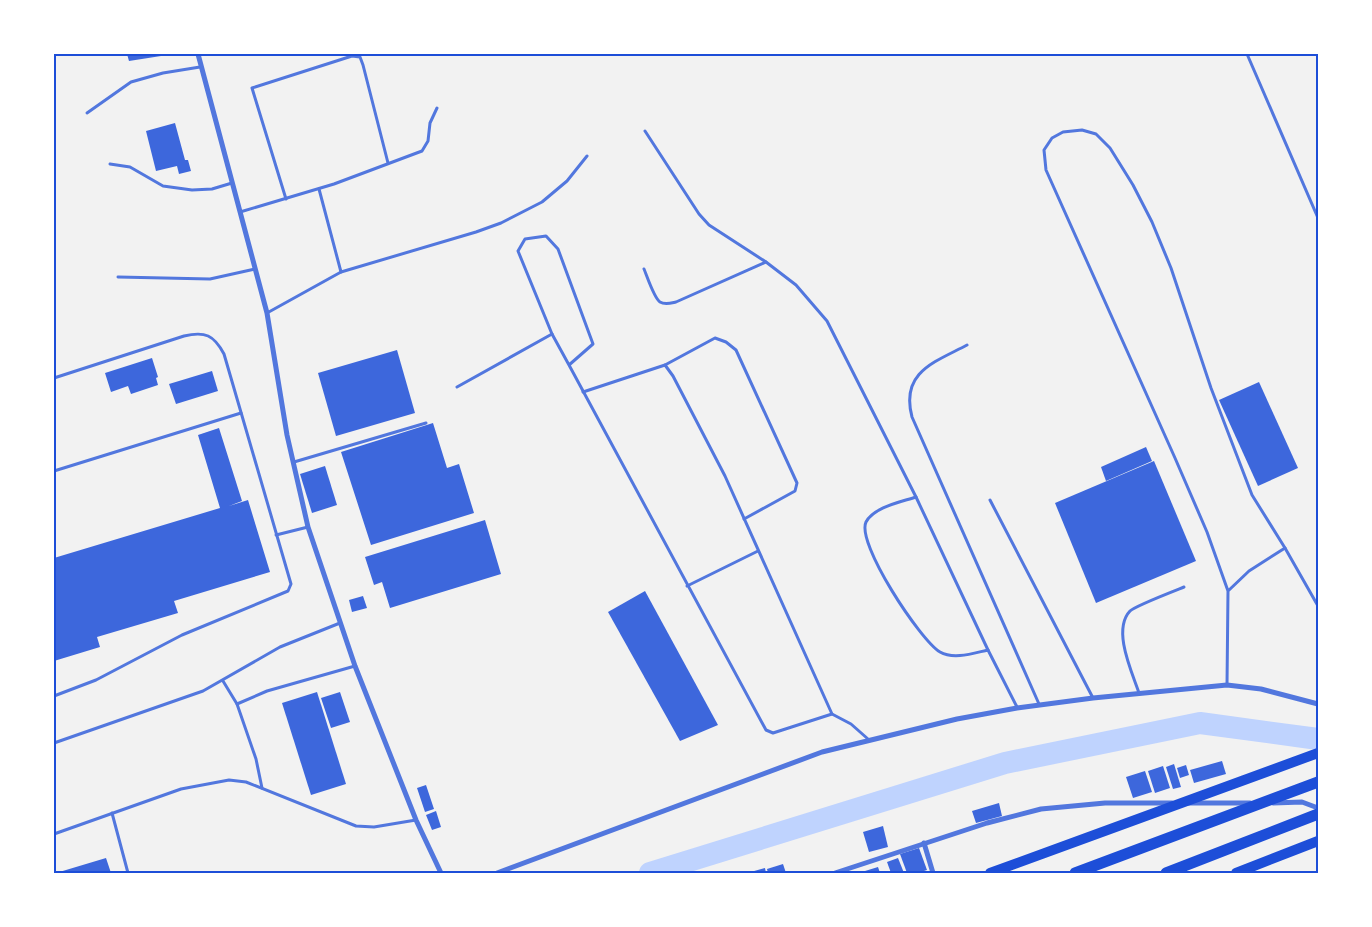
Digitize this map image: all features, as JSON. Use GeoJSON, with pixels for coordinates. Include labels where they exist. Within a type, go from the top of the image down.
{"type":"FeatureCollection","features":[{"type":"Feature","properties":{"kind":"highway"},"geometry":{"type":"LineString","coordinates":[[990,873],[1318,753]]}},
{"type":"Feature","properties":{"kind":"highway"},"geometry":{"type":"LineString","coordinates":[[1075,873],[1318,782]]}},
{"type":"Feature","properties":{"kind":"highway"},"geometry":{"type":"LineString","coordinates":[[1166,873],[1318,814]]}},
{"type":"Feature","properties":{"kind":"highway"},"geometry":{"type":"LineString","coordinates":[[1236,873],[1318,842]]}},
{"type":"Feature","properties":{"kind":"street"},"geometry":{"type":"LineString","coordinates":[[198,54],[267,313],[293,462],[308,528],[355,666],[416,820],[441,873]]}},
{"type":"Feature","properties":{"kind":"street"},"geometry":{"type":"LineString","coordinates":[[497,873],[822,752],[868,739],[957,719],[1017,708],[1094,698],[1227,685],[1261,689],[1318,704]]}},
{"type":"Feature","properties":{"kind":"street"},"geometry":{"type":"LineString","coordinates":[[836,873],[987,823],[1050,808],[1104,803],[1302,802],[1318,808]]}},
{"type":"Feature","properties":{"kind":"street"},"geometry":{"type":"LineString","coordinates":[[924,843],[933,873]]}},
{"type":"Feature","properties":{"kind":"lane"},"geometry":{"type":"LineString","coordinates":[[1247,54],[1318,218]]}},
{"type":"Feature","properties":{"kind":"lane"},"geometry":{"type":"LineString","coordinates":[[286,199],[252,88],[352,56],[360,57],[388,163]]}},
{"type":"Feature","properties":{"kind":"lane"},"geometry":{"type":"LineString","coordinates":[[87,114],[131,82],[163,73],[200,67]]}},
{"type":"Feature","properties":{"kind":"lane"},"geometry":{"type":"LineString","coordinates":[[240,212],[319,189],[422,151],[428,140],[430,123],[437,108]]}},
{"type":"Feature","properties":{"kind":"lane"},"geometry":{"type":"LineString","coordinates":[[1227,685],[1228,591],[1207,532],[1046,170],[1044,150],[1052,138],[1063,132],[1082,130],[1096,134],[1110,148],[1133,185],[1152,222],[1171,268],[1192,334],[1252,494],[1318,606]]}},
{"type":"Feature","properties":{"kind":"lane"},"geometry":{"type":"LineString","coordinates":[[645,131],[709,225],[766,262],[796,285],[826,321],[916,497],[1017,708]]}},
{"type":"Feature","properties":{"kind":"lane"},"geometry":{"type":"LineString","coordinates":[[267,313],[341,272],[501,223],[542,202],[568,181],[587,156]]}},
{"type":"Feature","properties":{"kind":"lane"},"geometry":{"type":"LineString","coordinates":[[110,164],[130,167],[163,186],[182,189],[212,189],[232,182]]}},
{"type":"Feature","properties":{"kind":"lane"},"geometry":{"type":"LineString","coordinates":[[319,189],[341,272]]}},
{"type":"Feature","properties":{"kind":"lane"},"geometry":{"type":"LineString","coordinates":[[569,365],[593,344],[558,249],[546,236],[524,239],[518,251],[552,334],[766,730],[773,734],[832,714]]}},
{"type":"Feature","properties":{"kind":"lane"},"geometry":{"type":"LineString","coordinates":[[644,269],[657,299],[661,303],[667,304],[676,302],[766,262]]}},
{"type":"Feature","properties":{"kind":"lane"},"geometry":{"type":"LineString","coordinates":[[118,277],[210,279],[255,269]]}},
{"type":"Feature","properties":{"kind":"lane"},"geometry":{"type":"LineString","coordinates":[[54,378],[184,336],[196,334],[210,336],[218,343],[224,354],[276,535],[290,574],[291,584],[288,591],[182,635],[96,680],[54,696]]}},
{"type":"Feature","properties":{"kind":"lane"},"geometry":{"type":"LineString","coordinates":[[456,387],[552,334]]}},
{"type":"Feature","properties":{"kind":"lane"},"geometry":{"type":"LineString","coordinates":[[583,392],[665,365],[715,338],[726,342],[736,350],[797,483],[795,491],[744,519]]}},
{"type":"Feature","properties":{"kind":"lane"},"geometry":{"type":"LineString","coordinates":[[967,345],[919,372],[910,390],[908,404],[912,417],[1040,705]]}},
{"type":"Feature","properties":{"kind":"lane"},"geometry":{"type":"LineString","coordinates":[[665,365],[673,376],[725,476],[832,714],[851,724],[868,739]]}},
{"type":"Feature","properties":{"kind":"lane"},"geometry":{"type":"LineString","coordinates":[[54,471],[241,413]]}},
{"type":"Feature","properties":{"kind":"lane"},"geometry":{"type":"LineString","coordinates":[[293,462],[426,423]]}},
{"type":"Feature","properties":{"kind":"lane"},"geometry":{"type":"LineString","coordinates":[[916,497],[878,509],[866,523],[865,536],[874,556],[909,617],[940,652],[955,656],[988,650]]}},
{"type":"Feature","properties":{"kind":"lane"},"geometry":{"type":"LineString","coordinates":[[990,500],[1094,698]]}},
{"type":"Feature","properties":{"kind":"lane"},"geometry":{"type":"LineString","coordinates":[[276,535],[308,528]]}},
{"type":"Feature","properties":{"kind":"lane"},"geometry":{"type":"LineString","coordinates":[[1228,591],[1249,571],[1285,548]]}},
{"type":"Feature","properties":{"kind":"lane"},"geometry":{"type":"LineString","coordinates":[[687,586],[758,551]]}},
{"type":"Feature","properties":{"kind":"lane"},"geometry":{"type":"LineString","coordinates":[[1139,693],[1123,642],[1122,625],[1130,611],[1184,587]]}},
{"type":"Feature","properties":{"kind":"lane"},"geometry":{"type":"LineString","coordinates":[[54,743],[203,692],[280,647],[341,622]]}},
{"type":"Feature","properties":{"kind":"lane"},"geometry":{"type":"LineString","coordinates":[[237,704],[267,691],[355,666]]}},
{"type":"Feature","properties":{"kind":"lane"},"geometry":{"type":"LineString","coordinates":[[223,680],[237,704],[256,759],[262,788]]}},
{"type":"Feature","properties":{"kind":"lane"},"geometry":{"type":"LineString","coordinates":[[54,834],[181,789],[229,780],[246,782],[276,796],[356,826],[374,827],[416,820]]}},
{"type":"Feature","properties":{"kind":"lane"},"geometry":{"type":"LineString","coordinates":[[112,813],[128,873]]}},
{"type":"Feature","properties":{"kind":"building"},"geometry":{"type":"Polygon","coordinates":[[[127,54],[160,54],[161,56],[129,61],[127,54]]]}},
{"type":"Feature","properties":{"kind":"building"},"geometry":{"type":"Polygon","coordinates":[[[175,123],[185,160],[188,160],[191,171],[179,174],[177,166],[156,171],[146,131],[175,123]]]}},
{"type":"Feature","properties":{"kind":"building"},"geometry":{"type":"Polygon","coordinates":[[[397,350],[415,413],[336,436],[318,373],[397,350]]]}},
{"type":"Feature","properties":{"kind":"building"},"geometry":{"type":"Polygon","coordinates":[[[152,358],[158,377],[156,378],[158,385],[131,394],[128,386],[111,392],[105,373],[152,358]]]}},
{"type":"Feature","properties":{"kind":"building"},"geometry":{"type":"Polygon","coordinates":[[[212,371],[218,391],[176,404],[169,384],[212,371]]]}},
{"type":"Feature","properties":{"kind":"building"},"geometry":{"type":"Polygon","coordinates":[[[1259,382],[1298,468],[1258,486],[1219,400],[1259,382]]]}},
{"type":"Feature","properties":{"kind":"building"},"geometry":{"type":"Polygon","coordinates":[[[433,423],[447,468],[459,464],[474,513],[371,545],[341,452],[433,423]]]}},
{"type":"Feature","properties":{"kind":"building"},"geometry":{"type":"Polygon","coordinates":[[[219,428],[242,501],[229,506],[248,500],[270,572],[174,601],[178,613],[97,637],[100,647],[54,661],[54,558],[220,508],[198,435],[219,428]]]}},
{"type":"Feature","properties":{"kind":"building"},"geometry":{"type":"Polygon","coordinates":[[[1146,447],[1152,461],[1106,481],[1101,467],[1146,447]]]}},
{"type":"Feature","properties":{"kind":"building"},"geometry":{"type":"Polygon","coordinates":[[[1154,461],[1196,561],[1096,603],[1055,503],[1154,461]]]}},
{"type":"Feature","properties":{"kind":"building"},"geometry":{"type":"Polygon","coordinates":[[[325,466],[337,505],[312,513],[300,474],[325,466]]]}},
{"type":"Feature","properties":{"kind":"building"},"geometry":{"type":"Polygon","coordinates":[[[485,520],[501,574],[390,608],[382,582],[374,585],[365,557],[485,520]]]}},
{"type":"Feature","properties":{"kind":"building"},"geometry":{"type":"Polygon","coordinates":[[[645,591],[718,725],[680,741],[608,612],[645,591]]]}},
{"type":"Feature","properties":{"kind":"building"},"geometry":{"type":"Polygon","coordinates":[[[363,596],[367,608],[352,612],[349,600],[363,596]]]}},
{"type":"Feature","properties":{"kind":"building"},"geometry":{"type":"Polygon","coordinates":[[[317,692],[346,784],[311,795],[282,703],[317,692]]]}},
{"type":"Feature","properties":{"kind":"building"},"geometry":{"type":"Polygon","coordinates":[[[340,692],[350,722],[331,728],[321,698],[340,692]]]}},
{"type":"Feature","properties":{"kind":"building"},"geometry":{"type":"Polygon","coordinates":[[[1222,761],[1226,774],[1194,783],[1190,770],[1222,761]]]}},
{"type":"Feature","properties":{"kind":"building"},"geometry":{"type":"Polygon","coordinates":[[[1174,764],[1181,787],[1173,789],[1166,767],[1174,764]]]}},
{"type":"Feature","properties":{"kind":"building"},"geometry":{"type":"Polygon","coordinates":[[[1186,765],[1189,775],[1180,778],[1177,768],[1186,765]]]}},
{"type":"Feature","properties":{"kind":"building"},"geometry":{"type":"Polygon","coordinates":[[[1163,766],[1170,788],[1155,793],[1148,771],[1163,766]]]}},
{"type":"Feature","properties":{"kind":"building"},"geometry":{"type":"Polygon","coordinates":[[[1145,771],[1152,792],[1133,798],[1126,777],[1145,771]]]}},
{"type":"Feature","properties":{"kind":"building"},"geometry":{"type":"Polygon","coordinates":[[[426,785],[434,809],[425,812],[417,788],[426,785]]]}},
{"type":"Feature","properties":{"kind":"building"},"geometry":{"type":"Polygon","coordinates":[[[999,803],[1002,816],[976,823],[972,811],[999,803]]]}},
{"type":"Feature","properties":{"kind":"building"},"geometry":{"type":"Polygon","coordinates":[[[436,811],[441,827],[432,830],[426,815],[436,811]]]}},
{"type":"Feature","properties":{"kind":"building"},"geometry":{"type":"Polygon","coordinates":[[[883,826],[888,847],[869,852],[863,832],[883,826]]]}},
{"type":"Feature","properties":{"kind":"building"},"geometry":{"type":"Polygon","coordinates":[[[919,848],[927,870],[918,873],[907,873],[900,854],[919,848]]]}},
{"type":"Feature","properties":{"kind":"building"},"geometry":{"type":"Polygon","coordinates":[[[106,858],[111,873],[56,873],[106,858]]]}},
{"type":"Feature","properties":{"kind":"building"},"geometry":{"type":"Polygon","coordinates":[[[898,858],[904,873],[891,873],[887,862],[898,858]]]}},
{"type":"Feature","properties":{"kind":"building"},"geometry":{"type":"Polygon","coordinates":[[[783,864],[786,873],[768,873],[767,869],[783,864]]]}},
{"type":"Feature","properties":{"kind":"building"},"geometry":{"type":"Polygon","coordinates":[[[878,867],[880,873],[866,873],[865,871],[878,867]]]}},
{"type":"Feature","properties":{"kind":"building"},"geometry":{"type":"Polygon","coordinates":[[[765,868],[766,873],[747,873],[765,868]]]}},
{"type":"Feature","properties":{"kind":"waterway"},"geometry":{"type":"LineString","coordinates":[[650,873],[1005,763],[1200,723],[1318,739]]}}]}
